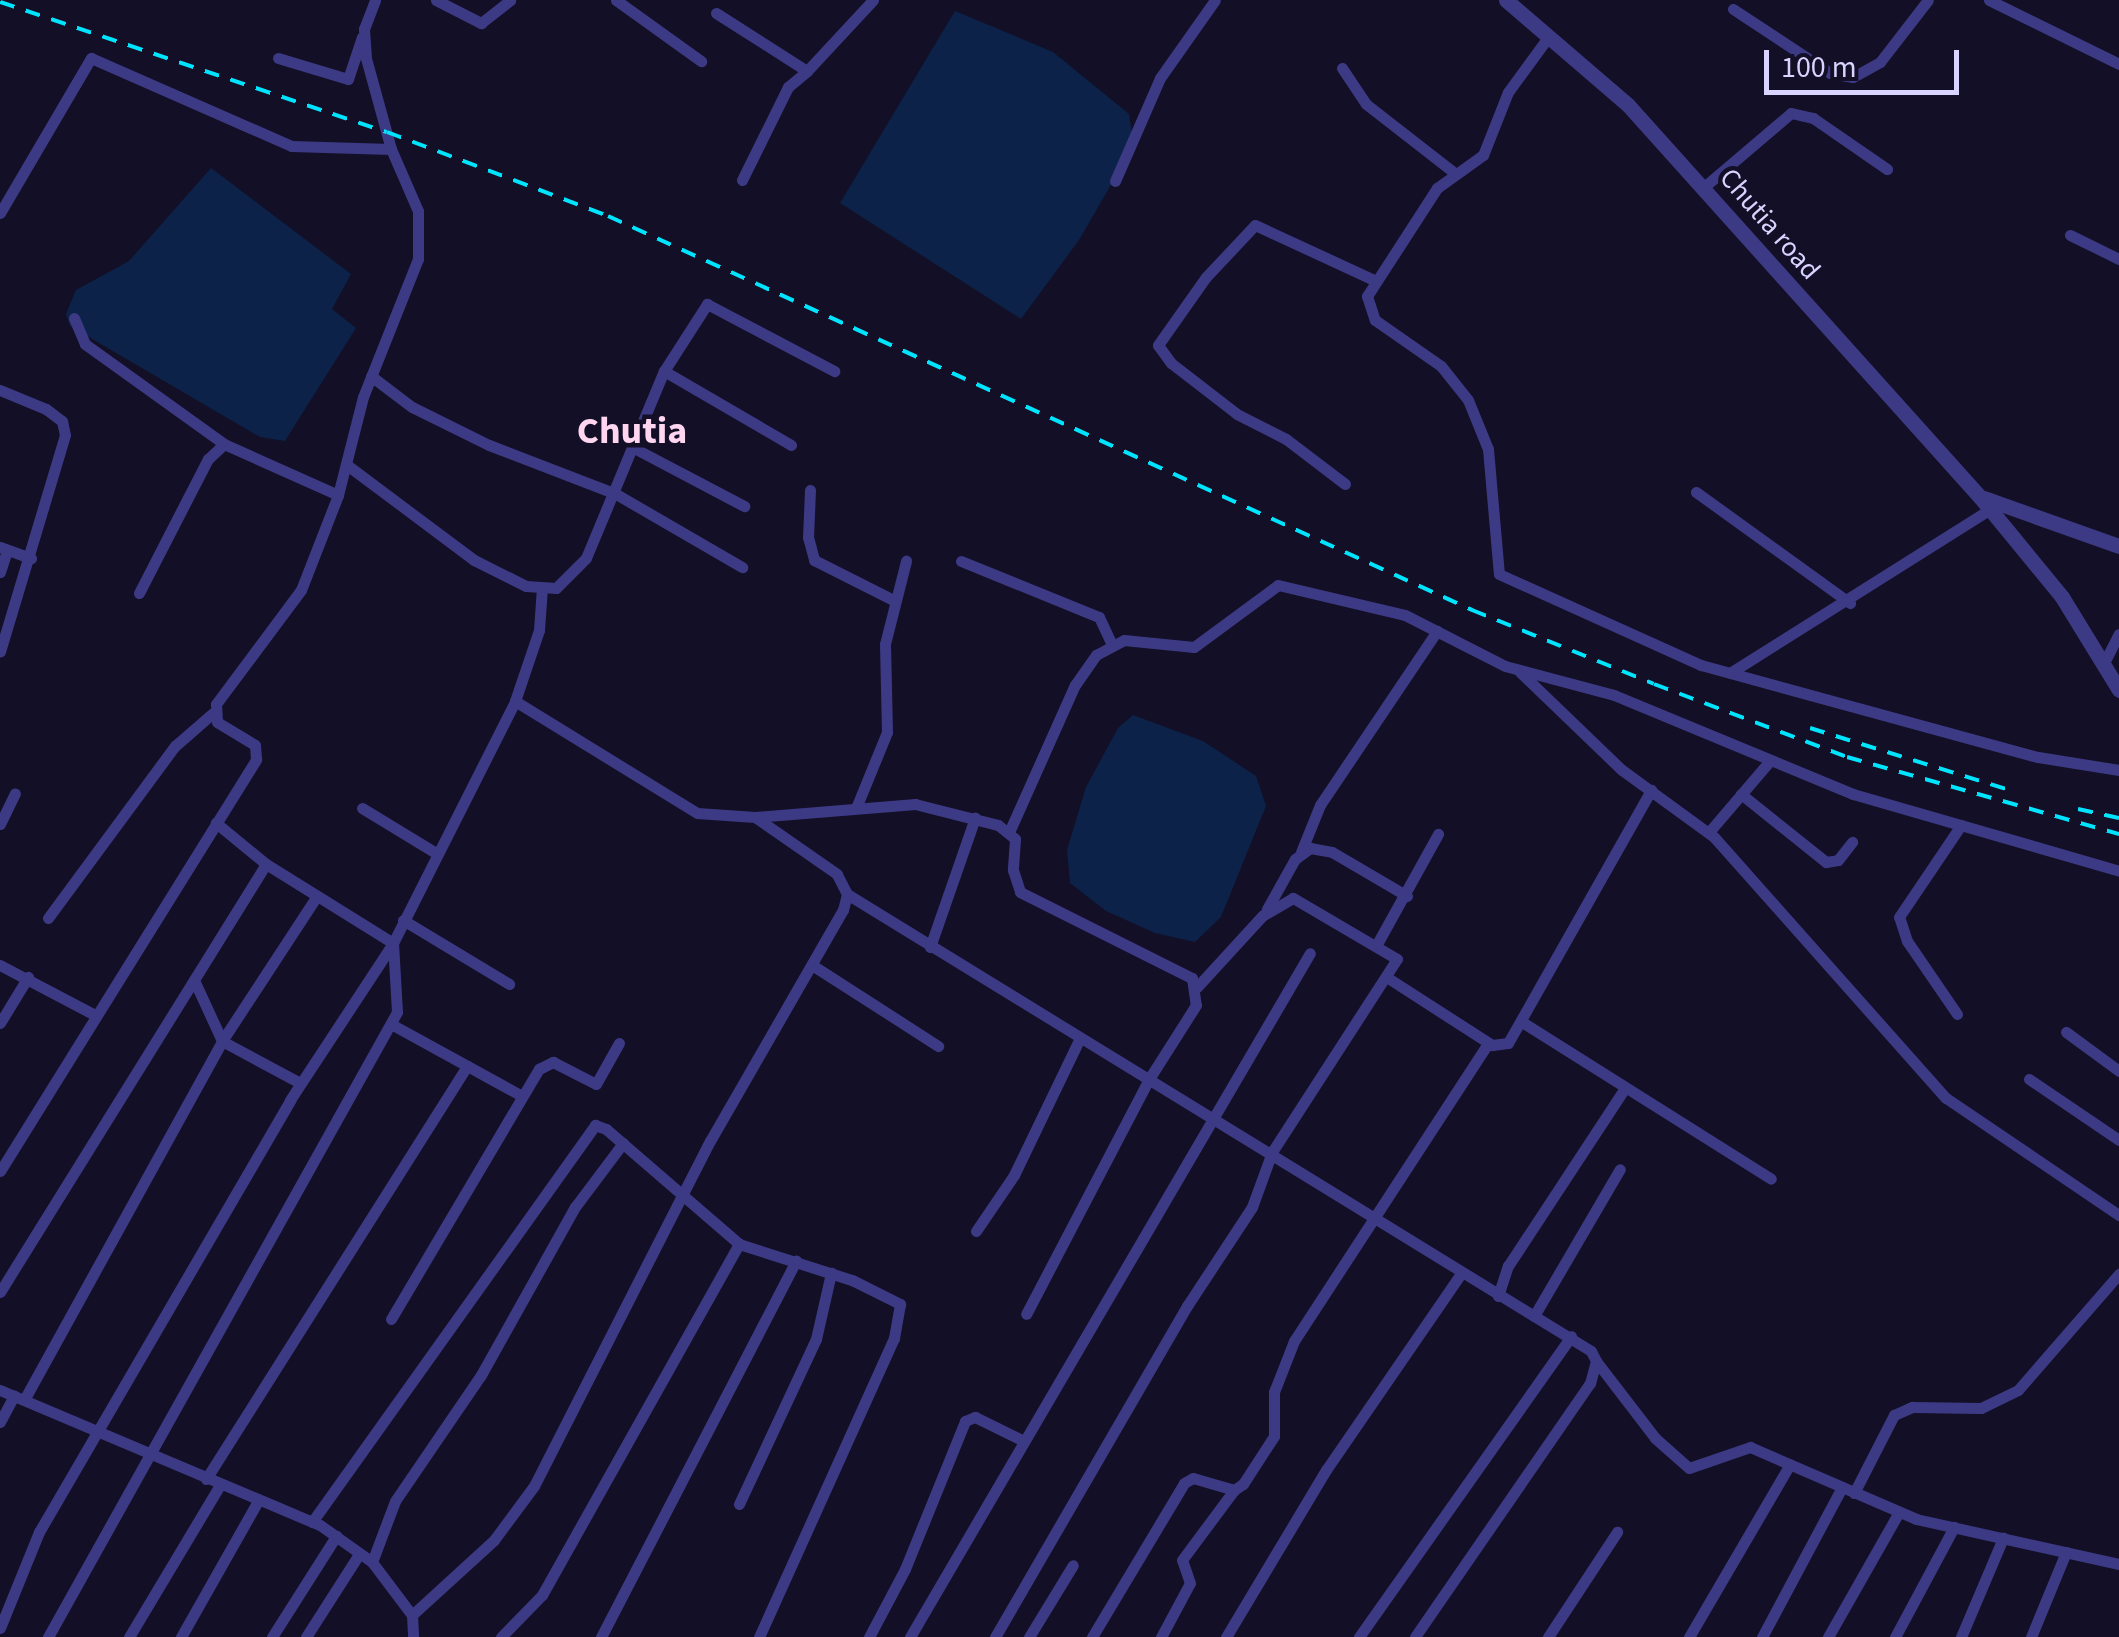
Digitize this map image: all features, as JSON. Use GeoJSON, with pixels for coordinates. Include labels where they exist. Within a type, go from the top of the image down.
{"type":"FeatureCollection","features":[{"type":"Feature","properties":{"kind":"street"},"geometry":{"type":"LineString","coordinates":[[278,58],[348,79],[375,0]]}},
{"type":"Feature","properties":{"kind":"street"},"geometry":{"type":"LineString","coordinates":[[436,0],[488,23],[510,0]]}},
{"type":"Feature","properties":{"kind":"street"},"geometry":{"type":"LineString","coordinates":[[616,0],[701,61]]}},
{"type":"Feature","properties":{"kind":"street"},"geometry":{"type":"LineString","coordinates":[[742,180],[788,87],[873,0]]}},
{"type":"Feature","properties":{"kind":"street"},"geometry":{"type":"LineString","coordinates":[[1115,180],[1160,78],[1215,0]]}},
{"type":"Feature","properties":{"kind":"street"},"geometry":{"type":"LineString","coordinates":[[1733,9],[1830,73],[1853,77],[1880,62],[1928,0]]}},
{"type":"Feature","properties":{"kind":"street"},"geometry":{"type":"LineString","coordinates":[[1989,0],[2119,64]]}},
{"type":"Feature","properties":{"kind":"street","name":"Chutia road"},"geometry":{"type":"LineString","coordinates":[[1511,2],[1628,106],[1986,503],[2106,660],[2119,690]]}},
{"type":"Feature","properties":{"kind":"street"},"geometry":{"type":"LineString","coordinates":[[716,13],[806,71]]}},
{"type":"Feature","properties":{"kind":"street"},"geometry":{"type":"LineString","coordinates":[[48,918],[175,746],[213,712],[240,665],[294,602],[338,495],[371,376],[421,242],[418,211],[391,148],[364,28]]}},
{"type":"Feature","properties":{"kind":"street"},"geometry":{"type":"LineString","coordinates":[[1548,36],[1508,92],[1483,155],[1436,188],[1374,280],[1370,313],[1452,376],[1479,425],[1488,450],[1499,574],[1681,658],[2038,757],[2119,770]]}},
{"type":"Feature","properties":{"kind":"street"},"geometry":{"type":"LineString","coordinates":[[0,213],[90,58],[292,146],[391,148]]}},
{"type":"Feature","properties":{"kind":"street"},"geometry":{"type":"LineString","coordinates":[[1342,68],[1366,104],[1456,174]]}},
{"type":"Feature","properties":{"kind":"street"},"geometry":{"type":"LineString","coordinates":[[1704,187],[1790,113],[1813,118],[1887,169]]}},
{"type":"Feature","properties":{"kind":"street"},"geometry":{"type":"LineString","coordinates":[[1344,484],[1301,449],[1238,414],[1171,363],[1158,345],[1206,277],[1256,225],[1374,280]]}},
{"type":"Feature","properties":{"kind":"street"},"geometry":{"type":"LineString","coordinates":[[2070,235],[2119,259]]}},
{"type":"Feature","properties":{"kind":"street"},"geometry":{"type":"LineString","coordinates":[[347,466],[474,560],[542,590],[556,588],[586,558],[664,372],[707,304],[834,371]]}},
{"type":"Feature","properties":{"kind":"street"},"geometry":{"type":"LineString","coordinates":[[74,318],[85,344],[224,444],[338,495]]}},
{"type":"Feature","properties":{"kind":"street"},"geometry":{"type":"LineString","coordinates":[[664,372],[791,444]]}},
{"type":"Feature","properties":{"kind":"street"},"geometry":{"type":"LineString","coordinates":[[371,376],[412,407],[488,445],[616,494],[742,567]]}},
{"type":"Feature","properties":{"kind":"street"},"geometry":{"type":"LineString","coordinates":[[0,390],[46,409],[62,421],[65,435],[0,650]]}},
{"type":"Feature","properties":{"kind":"street"},"geometry":{"type":"LineString","coordinates":[[139,593],[208,459],[224,444]]}},
{"type":"Feature","properties":{"kind":"street"},"geometry":{"type":"LineString","coordinates":[[632,447],[744,506]]}},
{"type":"Feature","properties":{"kind":"street"},"geometry":{"type":"LineString","coordinates":[[810,490],[808,537],[814,560],[895,601]]}},
{"type":"Feature","properties":{"kind":"street"},"geometry":{"type":"LineString","coordinates":[[1696,492],[1850,603]]}},
{"type":"Feature","properties":{"kind":"street"},"geometry":{"type":"LineString","coordinates":[[1730,673],[1850,603],[1986,503],[2119,546]]}},
{"type":"Feature","properties":{"kind":"street"},"geometry":{"type":"LineString","coordinates":[[0,572],[4,549],[30,558]]}},
{"type":"Feature","properties":{"kind":"street"},"geometry":{"type":"LineString","coordinates":[[856,808],[887,732],[882,671],[906,561]]}},
{"type":"Feature","properties":{"kind":"street"},"geometry":{"type":"LineString","coordinates":[[961,561],[1099,617],[1111,644]]}},
{"type":"Feature","properties":{"kind":"street"},"geometry":{"type":"LineString","coordinates":[[1197,987],[1182,971],[1020,892],[1010,830],[1083,669],[1111,644],[1194,647],[1278,586],[1404,616],[1520,672],[1614,694],[1768,763],[1961,826],[2119,870]]}},
{"type":"Feature","properties":{"kind":"street"},"geometry":{"type":"LineString","coordinates":[[0,1628],[38,1532],[300,1083],[378,957],[393,943],[514,701],[539,630],[542,590]]}},
{"type":"Feature","properties":{"kind":"street"},"geometry":{"type":"LineString","coordinates":[[1263,915],[1301,852],[1320,804],[1437,631]]}},
{"type":"Feature","properties":{"kind":"street"},"geometry":{"type":"LineString","coordinates":[[2106,660],[2119,634]]}},
{"type":"Feature","properties":{"kind":"street"},"geometry":{"type":"LineString","coordinates":[[1520,672],[1575,728],[1708,832],[1946,1098],[2119,1215]]}},
{"type":"Feature","properties":{"kind":"street"},"geometry":{"type":"LineString","coordinates":[[514,701],[697,812],[756,817],[915,804],[1010,830]]}},
{"type":"Feature","properties":{"kind":"street"},"geometry":{"type":"LineString","coordinates":[[0,1171],[257,752],[213,712]]}},
{"type":"Feature","properties":{"kind":"street"},"geometry":{"type":"LineString","coordinates":[[1708,832],[1768,763]]}},
{"type":"Feature","properties":{"kind":"street"},"geometry":{"type":"LineString","coordinates":[[1388,978],[1500,1048],[1522,1022],[1651,790]]}},
{"type":"Feature","properties":{"kind":"street"},"geometry":{"type":"LineString","coordinates":[[0,824],[16,793]]}},
{"type":"Feature","properties":{"kind":"street"},"geometry":{"type":"LineString","coordinates":[[1741,794],[1826,862],[1838,860],[1852,842]]}},
{"type":"Feature","properties":{"kind":"street"},"geometry":{"type":"LineString","coordinates":[[362,808],[436,853]]}},
{"type":"Feature","properties":{"kind":"street"},"geometry":{"type":"LineString","coordinates":[[756,817],[837,874],[847,894],[1079,1040],[1272,1152],[1373,1223],[1571,1336],[1596,1361],[1655,1438],[1688,1468],[1750,1447],[1898,1512],[2119,1564]]}},
{"type":"Feature","properties":{"kind":"street"},"geometry":{"type":"LineString","coordinates":[[930,946],[975,818]]}},
{"type":"Feature","properties":{"kind":"street"},"geometry":{"type":"LineString","coordinates":[[48,1637],[391,1024],[401,997],[393,943],[266,864],[216,823]]}},
{"type":"Feature","properties":{"kind":"street"},"geometry":{"type":"LineString","coordinates":[[1957,1014],[1907,940],[1899,916],[1961,826]]}},
{"type":"Feature","properties":{"kind":"street"},"geometry":{"type":"LineString","coordinates":[[1377,944],[1438,834]]}},
{"type":"Feature","properties":{"kind":"street"},"geometry":{"type":"LineString","coordinates":[[1301,852],[1332,852],[1406,896]]}},
{"type":"Feature","properties":{"kind":"street"},"geometry":{"type":"LineString","coordinates":[[0,1292],[266,864]]}},
{"type":"Feature","properties":{"kind":"street"},"geometry":{"type":"LineString","coordinates":[[412,1615],[494,1540],[534,1486],[847,894]]}},
{"type":"Feature","properties":{"kind":"street"},"geometry":{"type":"LineString","coordinates":[[0,1422],[19,1398],[222,1041],[317,896]]}},
{"type":"Feature","properties":{"kind":"street"},"geometry":{"type":"LineString","coordinates":[[995,1637],[1187,1306],[1252,1207],[1272,1152],[1388,978],[1397,958],[1303,900],[1282,900],[1263,915],[1197,987],[1196,1005],[1149,1079],[1026,1314]]}},
{"type":"Feature","properties":{"kind":"street"},"geometry":{"type":"LineString","coordinates":[[404,920],[509,984]]}},
{"type":"Feature","properties":{"kind":"street"},"geometry":{"type":"LineString","coordinates":[[910,1637],[1310,954]]}},
{"type":"Feature","properties":{"kind":"street"},"geometry":{"type":"LineString","coordinates":[[0,964],[93,1014]]}},
{"type":"Feature","properties":{"kind":"street"},"geometry":{"type":"LineString","coordinates":[[812,965],[938,1046]]}},
{"type":"Feature","properties":{"kind":"street"},"geometry":{"type":"LineString","coordinates":[[0,1023],[28,978]]}},
{"type":"Feature","properties":{"kind":"street"},"geometry":{"type":"LineString","coordinates":[[194,980],[222,1041],[300,1083]]}},
{"type":"Feature","properties":{"kind":"street"},"geometry":{"type":"LineString","coordinates":[[1522,1022],[1771,1179]]}},
{"type":"Feature","properties":{"kind":"street"},"geometry":{"type":"LineString","coordinates":[[391,1024],[522,1096]]}},
{"type":"Feature","properties":{"kind":"street"},"geometry":{"type":"LineString","coordinates":[[2066,1032],[2119,1070]]}},
{"type":"Feature","properties":{"kind":"street"},"geometry":{"type":"LineString","coordinates":[[976,1231],[1014,1175],[1079,1040]]}},
{"type":"Feature","properties":{"kind":"street"},"geometry":{"type":"LineString","coordinates":[[1161,1637],[1187,1592],[1182,1560],[1274,1436],[1274,1392],[1294,1341],[1488,1042]]}},
{"type":"Feature","properties":{"kind":"street"},"geometry":{"type":"LineString","coordinates":[[391,1320],[545,1063],[596,1084],[619,1043]]}},
{"type":"Feature","properties":{"kind":"street"},"geometry":{"type":"LineString","coordinates":[[206,1479],[467,1066]]}},
{"type":"Feature","properties":{"kind":"street"},"geometry":{"type":"LineString","coordinates":[[2029,1079],[2119,1140]]}},
{"type":"Feature","properties":{"kind":"street"},"geometry":{"type":"LineString","coordinates":[[1498,1296],[1508,1266],[1625,1088]]}},
{"type":"Feature","properties":{"kind":"street"},"geometry":{"type":"LineString","coordinates":[[312,1522],[586,1132],[594,1126],[606,1128],[739,1244],[894,1297],[901,1316],[760,1637]]}},
{"type":"Feature","properties":{"kind":"street"},"geometry":{"type":"LineString","coordinates":[[372,1562],[395,1501],[481,1375],[575,1207],[623,1143]]}},
{"type":"Feature","properties":{"kind":"street"},"geometry":{"type":"LineString","coordinates":[[1534,1316],[1620,1169]]}},
{"type":"Feature","properties":{"kind":"street"},"geometry":{"type":"LineString","coordinates":[[501,1637],[542,1595],[739,1244]]}},
{"type":"Feature","properties":{"kind":"street"},"geometry":{"type":"LineString","coordinates":[[601,1637],[796,1261]]}},
{"type":"Feature","properties":{"kind":"street"},"geometry":{"type":"LineString","coordinates":[[739,1504],[816,1339],[831,1273]]}},
{"type":"Feature","properties":{"kind":"street"},"geometry":{"type":"LineString","coordinates":[[1762,1637],[1848,1490],[1900,1411],[1981,1408],[2009,1395],[2119,1274]]}},
{"type":"Feature","properties":{"kind":"street"},"geometry":{"type":"LineString","coordinates":[[1226,1637],[1326,1470],[1460,1275]]}},
{"type":"Feature","properties":{"kind":"street"},"geometry":{"type":"LineString","coordinates":[[1359,1637],[1571,1336]]}},
{"type":"Feature","properties":{"kind":"street"},"geometry":{"type":"LineString","coordinates":[[1415,1637],[1580,1398],[1596,1361]]}},
{"type":"Feature","properties":{"kind":"street"},"geometry":{"type":"LineString","coordinates":[[0,1390],[312,1522],[336,1536],[372,1562],[412,1615],[413,1637]]}},
{"type":"Feature","properties":{"kind":"street"},"geometry":{"type":"LineString","coordinates":[[870,1637],[905,1570],[964,1421],[975,1417],[1022,1440]]}},
{"type":"Feature","properties":{"kind":"street"},"geometry":{"type":"LineString","coordinates":[[1689,1637],[1790,1464]]}},
{"type":"Feature","properties":{"kind":"street"},"geometry":{"type":"LineString","coordinates":[[1092,1637],[1184,1483],[1193,1478],[1234,1490]]}},
{"type":"Feature","properties":{"kind":"street"},"geometry":{"type":"LineString","coordinates":[[129,1637],[220,1485]]}},
{"type":"Feature","properties":{"kind":"street"},"geometry":{"type":"LineString","coordinates":[[181,1637],[258,1500]]}},
{"type":"Feature","properties":{"kind":"street"},"geometry":{"type":"LineString","coordinates":[[1828,1637],[1898,1512]]}},
{"type":"Feature","properties":{"kind":"street"},"geometry":{"type":"LineString","coordinates":[[1895,1637],[1954,1527]]}},
{"type":"Feature","properties":{"kind":"street"},"geometry":{"type":"LineString","coordinates":[[1548,1637],[1617,1532]]}},
{"type":"Feature","properties":{"kind":"street"},"geometry":{"type":"LineString","coordinates":[[272,1637],[336,1536]]}},
{"type":"Feature","properties":{"kind":"street"},"geometry":{"type":"LineString","coordinates":[[1961,1637],[2003,1538]]}},
{"type":"Feature","properties":{"kind":"street"},"geometry":{"type":"LineString","coordinates":[[2030,1637],[2066,1552]]}},
{"type":"Feature","properties":{"kind":"street"},"geometry":{"type":"LineString","coordinates":[[306,1637],[358,1554]]}},
{"type":"Feature","properties":{"kind":"street"},"geometry":{"type":"LineString","coordinates":[[1030,1637],[1073,1565]]}},
{"type":"Feature","properties":{"kind":"water"},"geometry":{"type":"Polygon","coordinates":[[[955,11],[1053,52],[1129,114],[1134,145],[1079,240],[1021,319],[840,203],[955,11]]]}},
{"type":"Feature","properties":{"kind":"water"},"geometry":{"type":"Polygon","coordinates":[[[211,168],[351,274],[332,309],[356,328],[285,441],[260,437],[70,326],[66,314],[76,290],[129,261],[211,168]]]}},
{"type":"Feature","properties":{"kind":"water"},"geometry":{"type":"Polygon","coordinates":[[[1133,715],[1203,741],[1256,776],[1266,806],[1221,917],[1195,942],[1155,933],[1106,911],[1070,883],[1067,850],[1086,787],[1118,728],[1133,715]]]}},
{"type":"Feature","properties":{"kind":"railway"},"geometry":{"type":"LineString","coordinates":[[0,2],[387,132],[608,216],[1472,610],[1654,684],[1847,757],[2119,834]]}},
{"type":"Feature","properties":{"kind":"railway"},"geometry":{"type":"LineString","coordinates":[[1810,728],[2006,789]]}},
{"type":"Feature","properties":{"kind":"railway"},"geometry":{"type":"LineString","coordinates":[[2078,809],[2119,818]]}},
{"type":"Feature","properties":{"kind":"district","name":"Chutia"},"geometry":{"type":"Point","coordinates":[632,432]}}]}
